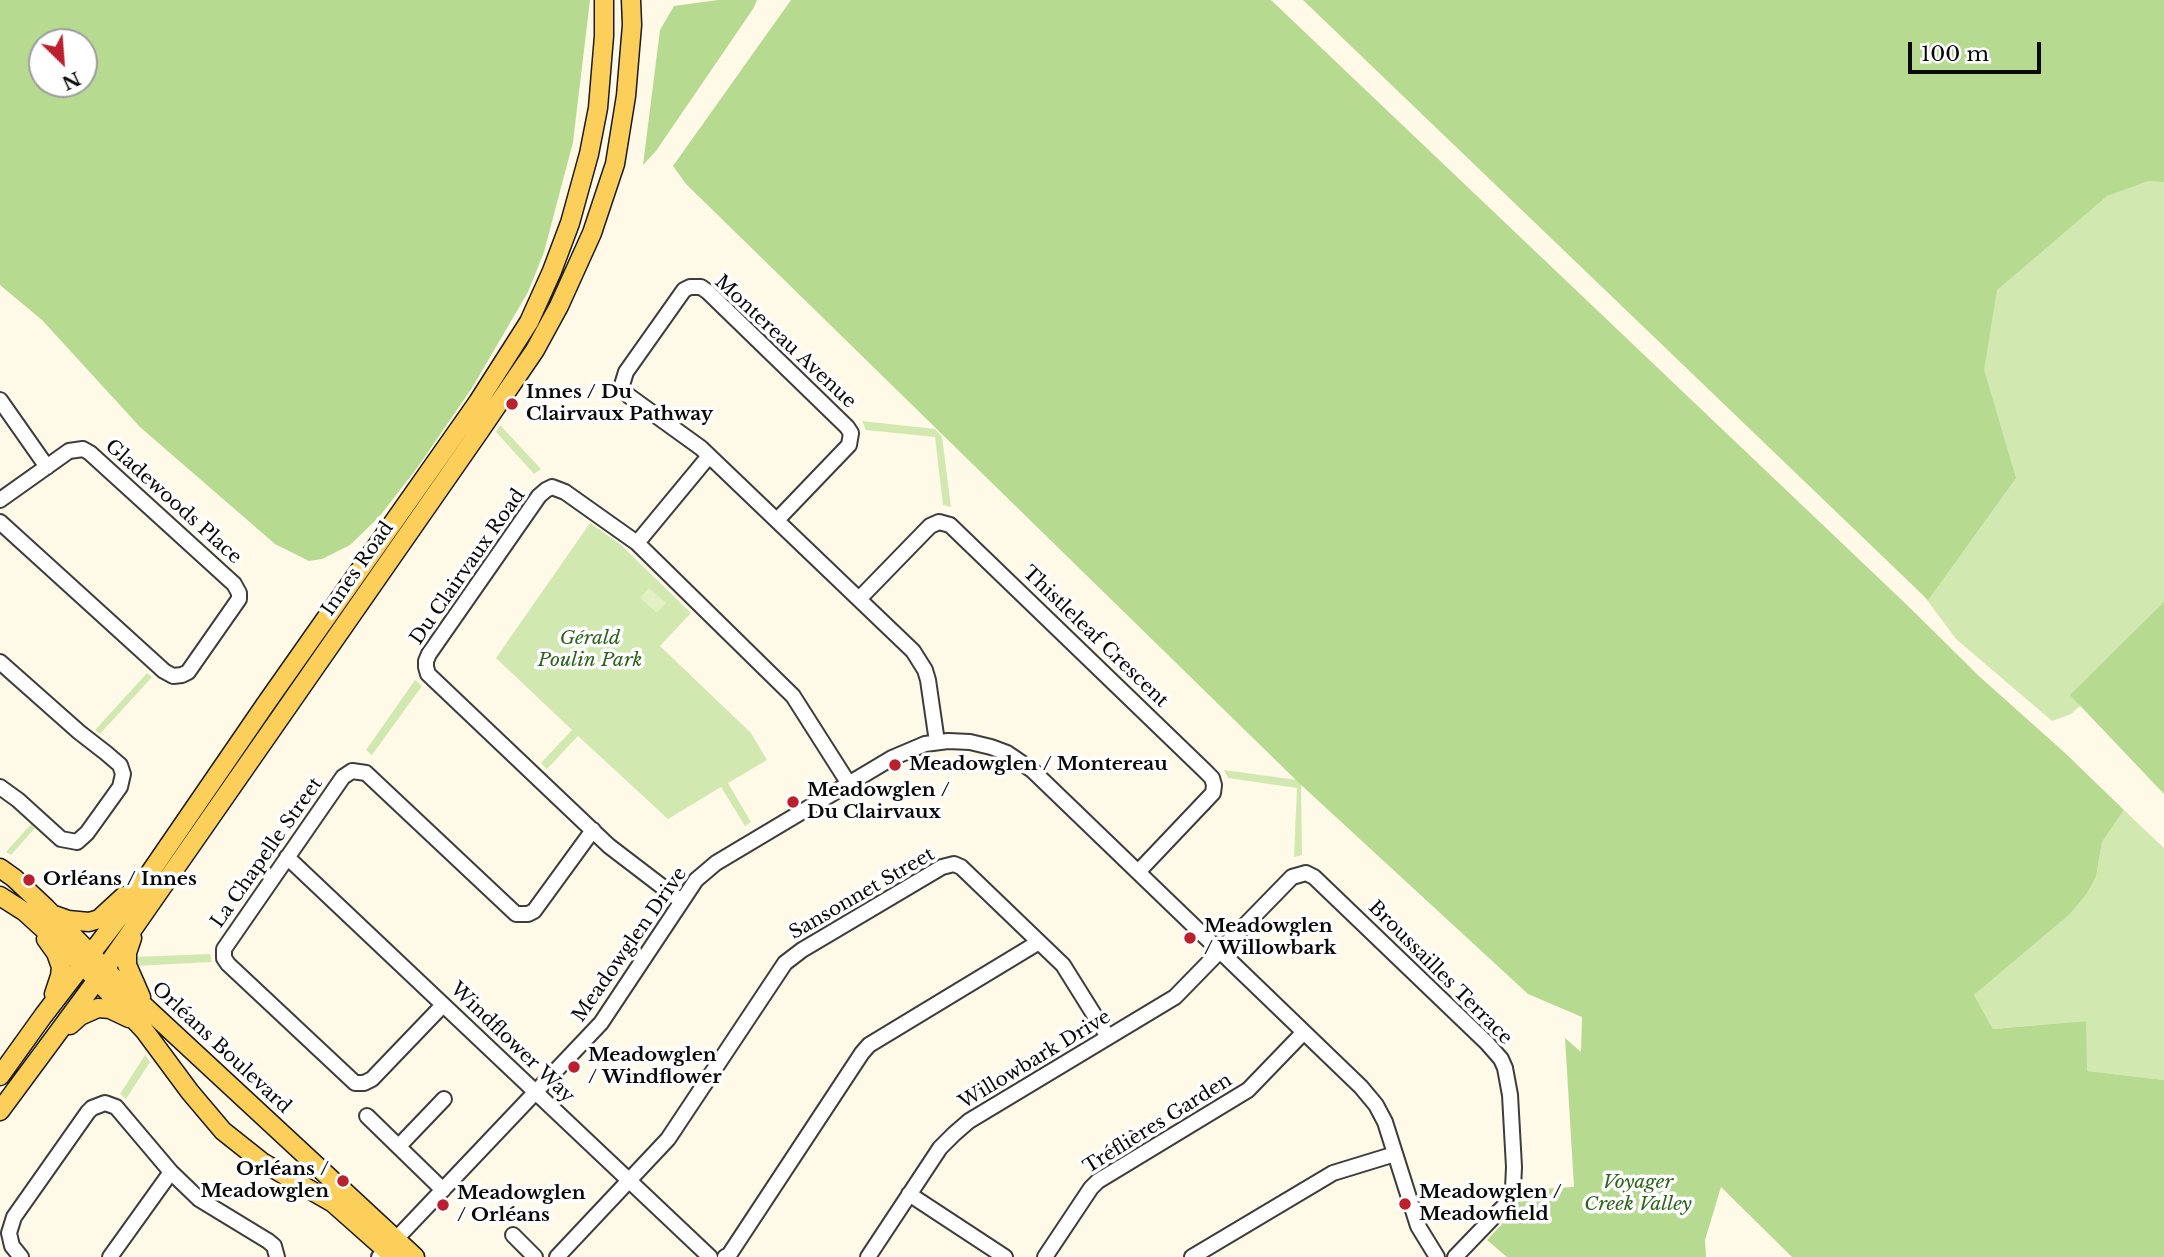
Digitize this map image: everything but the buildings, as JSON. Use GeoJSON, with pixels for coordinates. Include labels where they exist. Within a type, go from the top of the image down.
{"type":"FeatureCollection","features":[{"type":"Feature","properties":{"kind":"main road","name":"Innes Road"},"geometry":{"type":"LineString","coordinates":[[0,1076],[162,855],[470,414],[528,322],[552,271],[570,223],[589,154],[598,108],[604,0]]}},
{"type":"Feature","properties":{"kind":"main road","name":"Innes Road"},"geometry":{"type":"LineString","coordinates":[[0,1111],[101,974],[535,350],[592,233],[615,164],[626,96],[632,25],[631,0]]}},
{"type":"Feature","properties":{"kind":"main road"},"geometry":{"type":"LineString","coordinates":[[632,25],[641,0]]}},
{"type":"Feature","properties":{"kind":"main road"},"geometry":{"type":"LineString","coordinates":[[54,915],[83,923],[99,919],[162,855]]}},
{"type":"Feature","properties":{"kind":"main road","name":"Orléans Boulevard"},"geometry":{"type":"LineString","coordinates":[[0,869],[14,878],[54,915],[87,959],[143,1015],[291,1143],[389,1251]]}},
{"type":"Feature","properties":{"kind":"main road","name":"Orléans Boulevard"},"geometry":{"type":"LineString","coordinates":[[0,896],[87,959]]}},
{"type":"Feature","properties":{"kind":"main road"},"geometry":{"type":"LineString","coordinates":[[25,912],[50,943],[60,961],[60,976],[43,1016]]}},
{"type":"Feature","properties":{"kind":"main road"},"geometry":{"type":"LineString","coordinates":[[22,1081],[71,1024],[89,1011],[98,1008],[143,1015],[127,965],[129,946],[140,918]]}},
{"type":"Feature","properties":{"kind":"main road","name":"Orléans Boulevard"},"geometry":{"type":"LineString","coordinates":[[143,1015],[161,1050],[190,1092],[223,1130],[262,1162],[334,1203],[389,1251],[415,1257]]}},
{"type":"Feature","properties":{"kind":"street","name":"Montereau Avenue"},"geometry":{"type":"LineString","coordinates":[[777,520],[849,445],[851,433],[848,427],[708,292],[695,286],[684,290],[626,372],[622,385],[629,396],[709,456],[913,651],[925,670],[937,742]]}},
{"type":"Feature","properties":{"kind":"street"},"geometry":{"type":"LineString","coordinates":[[0,400],[47,467]]}},
{"type":"Feature","properties":{"kind":"street","name":"Gladewoods Place"},"geometry":{"type":"LineString","coordinates":[[0,500],[74,449],[83,449],[237,588],[239,599],[188,672],[173,676],[164,671],[0,522]]}},
{"type":"Feature","properties":{"kind":"street"},"geometry":{"type":"LineString","coordinates":[[637,543],[709,456]]}},
{"type":"Feature","properties":{"kind":"street","name":"Du Clairvaux Road"},"geometry":{"type":"LineString","coordinates":[[681,901],[639,870],[593,830],[428,674],[426,661],[539,496],[546,490],[552,488],[565,492],[637,543],[793,696],[849,784]]}},
{"type":"Feature","properties":{"kind":"street","name":"Thistleleaf Crescent"},"geometry":{"type":"LineString","coordinates":[[859,599],[930,526],[939,522],[950,525],[1204,770],[1212,778],[1213,793],[1138,872]]}},
{"type":"Feature","properties":{"kind":"street"},"geometry":{"type":"LineString","coordinates":[[0,662],[120,765],[123,774],[120,787],[83,839],[77,842],[61,839],[0,787]]}},
{"type":"Feature","properties":{"kind":"street","name":"Meadowglen Drive"},"geometry":{"type":"LineString","coordinates":[[389,1251],[601,1023],[681,901],[696,880],[709,868],[900,754],[937,742],[970,742],[991,747],[1017,760],[1036,774],[1371,1098],[1385,1122],[1418,1226],[1437,1257]]}},
{"type":"Feature","properties":{"kind":"street","name":"La Chapelle Street"},"geometry":{"type":"LineString","coordinates":[[443,1005],[372,1079],[355,1083],[228,964],[224,958],[224,949],[343,777],[352,771],[366,773],[516,914],[534,911],[593,830]]}},
{"type":"Feature","properties":{"kind":"street","name":"Windflower Way"},"geometry":{"type":"LineString","coordinates":[[287,857],[710,1257]]}},
{"type":"Feature","properties":{"kind":"street","name":"Sansonnet Street"},"geometry":{"type":"LineString","coordinates":[[556,1257],[668,1139],[785,963],[802,950],[942,867],[954,864],[961,867],[1039,942],[1070,975],[1108,1037]]}},
{"type":"Feature","properties":{"kind":"street","name":"Broussailles Terrace"},"geometry":{"type":"LineString","coordinates":[[1221,951],[1292,877],[1306,873],[1334,896],[1501,1059],[1509,1078],[1513,1189],[1507,1203],[1455,1257]]}},
{"type":"Feature","properties":{"kind":"street"},"geometry":{"type":"LineString","coordinates":[[725,1257],[729,1255],[862,1053],[870,1045],[1039,942]]}},
{"type":"Feature","properties":{"kind":"street","name":"Willowbark Drive"},"geometry":{"type":"LineString","coordinates":[[868,1257],[940,1148],[969,1121],[1175,997],[1221,951]]}},
{"type":"Feature","properties":{"kind":"street","name":"Tréflières Garden"},"geometry":{"type":"LineString","coordinates":[[1045,1257],[1079,1204],[1098,1181],[1248,1090],[1304,1032]]}},
{"type":"Feature","properties":{"kind":"street"},"geometry":{"type":"LineString","coordinates":[[399,1146],[444,1099]]}},
{"type":"Feature","properties":{"kind":"street"},"geometry":{"type":"LineString","coordinates":[[21,1257],[12,1246],[9,1233],[14,1217],[92,1108],[105,1103],[116,1107],[171,1172],[199,1199],[268,1241],[274,1246],[276,1257]]}},
{"type":"Feature","properties":{"kind":"street"},"geometry":{"type":"LineString","coordinates":[[367,1116],[443,1190]]}},
{"type":"Feature","properties":{"kind":"street"},"geometry":{"type":"LineString","coordinates":[[1192,1257],[1333,1172],[1395,1154]]}},
{"type":"Feature","properties":{"kind":"street"},"geometry":{"type":"LineString","coordinates":[[110,1257],[171,1172]]}},
{"type":"Feature","properties":{"kind":"street"},"geometry":{"type":"LineString","coordinates":[[909,1194],[1005,1257]]}},
{"type":"Feature","properties":{"kind":"street"},"geometry":{"type":"LineString","coordinates":[[513,1235],[535,1257]]}},
{"type":"Feature","properties":{"kind":"green space"},"geometry":{"type":"Polygon","coordinates":[[[0,0],[590,0],[573,142],[544,252],[528,292],[472,388],[417,468],[379,517],[350,545],[322,559],[309,561],[275,544],[140,427],[42,320],[0,285],[0,0]]]}},
{"type":"Feature","properties":{"kind":"green space"},"geometry":{"type":"Polygon","coordinates":[[[718,0],[757,0],[656,151],[643,165],[660,30],[674,6],[718,0]]]}},
{"type":"Feature","properties":{"kind":"green space","name":"Voyager Creek Valley"},"geometry":{"type":"Polygon","coordinates":[[[791,0],[1271,0],[1980,677],[2124,810],[2102,842],[2096,877],[2086,895],[2069,915],[1974,995],[1993,1029],[2086,1021],[2087,1071],[2164,1080],[2164,1257],[1792,1257],[1721,1187],[1705,1240],[1706,1257],[1507,1257],[1487,1240],[1514,1211],[1524,1190],[1574,1187],[1565,1038],[1581,1052],[1582,1017],[1528,994],[1299,783],[686,184],[673,166],[791,0]]]}},
{"type":"Feature","properties":{"kind":"green space"},"geometry":{"type":"Polygon","coordinates":[[[1303,0],[2164,0],[2164,182],[2148,181],[2107,196],[1997,290],[1984,370],[2016,478],[1928,600],[1303,0]]]}},
{"type":"Feature","properties":{"kind":"green space"},"geometry":{"type":"Polygon","coordinates":[[[2164,166],[2164,631],[2071,714],[2052,721],[1956,639],[1915,584],[1951,338],[2090,190],[2164,166]]]}},
{"type":"Feature","properties":{"kind":"green space"},"geometry":{"type":"Polygon","coordinates":[[[862,421],[935,429],[942,437],[951,507],[943,505],[935,437],[866,430],[862,421]]]}},
{"type":"Feature","properties":{"kind":"green space"},"geometry":{"type":"Polygon","coordinates":[[[500,425],[541,469],[534,474],[496,432],[500,425]]]}},
{"type":"Feature","properties":{"kind":"green space","name":"Gérald Poulin Park"},"geometry":{"type":"Polygon","coordinates":[[[590,523],[620,544],[691,613],[660,646],[751,733],[767,760],[728,783],[751,822],[745,826],[721,787],[668,819],[578,736],[547,769],[541,763],[572,730],[496,658],[590,523]]]}},
{"type":"Feature","properties":{"kind":"green space"},"geometry":{"type":"Polygon","coordinates":[[[649,588],[666,603],[657,613],[640,598],[649,588]]]}},
{"type":"Feature","properties":{"kind":"green space"},"geometry":{"type":"Polygon","coordinates":[[[2164,602],[2164,794],[2070,695],[2164,602]]]}},
{"type":"Feature","properties":{"kind":"green space"},"geometry":{"type":"Polygon","coordinates":[[[577,626],[585,630],[591,639],[588,650],[582,648],[576,640],[574,629],[577,626]]]}},
{"type":"Feature","properties":{"kind":"green space"},"geometry":{"type":"Polygon","coordinates":[[[147,673],[152,677],[100,734],[95,730],[147,673]]]}},
{"type":"Feature","properties":{"kind":"green space"},"geometry":{"type":"Polygon","coordinates":[[[415,680],[422,686],[372,755],[366,750],[415,680]]]}},
{"type":"Feature","properties":{"kind":"green space"},"geometry":{"type":"Polygon","coordinates":[[[1224,770],[1297,780],[1301,783],[1302,855],[1294,857],[1297,788],[1228,778],[1224,770]]]}},
{"type":"Feature","properties":{"kind":"green space"},"geometry":{"type":"Polygon","coordinates":[[[2124,810],[2164,848],[2164,1080],[2086,1071],[2086,1021],[1993,1029],[1974,995],[2069,915],[2086,895],[2096,877],[2102,842],[2124,810]]]}},
{"type":"Feature","properties":{"kind":"green space"},"geometry":{"type":"Polygon","coordinates":[[[31,824],[35,828],[11,855],[6,852],[31,824]]]}},
{"type":"Feature","properties":{"kind":"green space"},"geometry":{"type":"Polygon","coordinates":[[[210,954],[212,962],[134,966],[133,957],[210,954]]]}},
{"type":"Feature","properties":{"kind":"green space"},"geometry":{"type":"Polygon","coordinates":[[[145,1055],[150,1062],[126,1099],[120,1094],[145,1055]]]}},
{"type":"Feature","properties":{"kind":"place","name":"Innes / Du Clairvaux Pathway"},"geometry":{"type":"Point","coordinates":[512,404]}},
{"type":"Feature","properties":{"kind":"place","name":"Meadowglen / Montereau"},"geometry":{"type":"Point","coordinates":[895,765]}},
{"type":"Feature","properties":{"kind":"place","name":"Meadowglen / Du Clairvaux"},"geometry":{"type":"Point","coordinates":[793,802]}},
{"type":"Feature","properties":{"kind":"place","name":"Orléans / Innes"},"geometry":{"type":"Point","coordinates":[29,880]}},
{"type":"Feature","properties":{"kind":"place","name":"Meadowglen / Willowbark"},"geometry":{"type":"Point","coordinates":[1190,938]}},
{"type":"Feature","properties":{"kind":"place","name":"Meadowglen / Windflower"},"geometry":{"type":"Point","coordinates":[574,1067]}},
{"type":"Feature","properties":{"kind":"place","name":"Orléans / Meadowglen"},"geometry":{"type":"Point","coordinates":[343,1181]}},
{"type":"Feature","properties":{"kind":"place","name":"Meadowglen / Meadowfield"},"geometry":{"type":"Point","coordinates":[1405,1204]}},
{"type":"Feature","properties":{"kind":"place","name":"Meadowglen / Orléans"},"geometry":{"type":"Point","coordinates":[443,1205]}}]}
